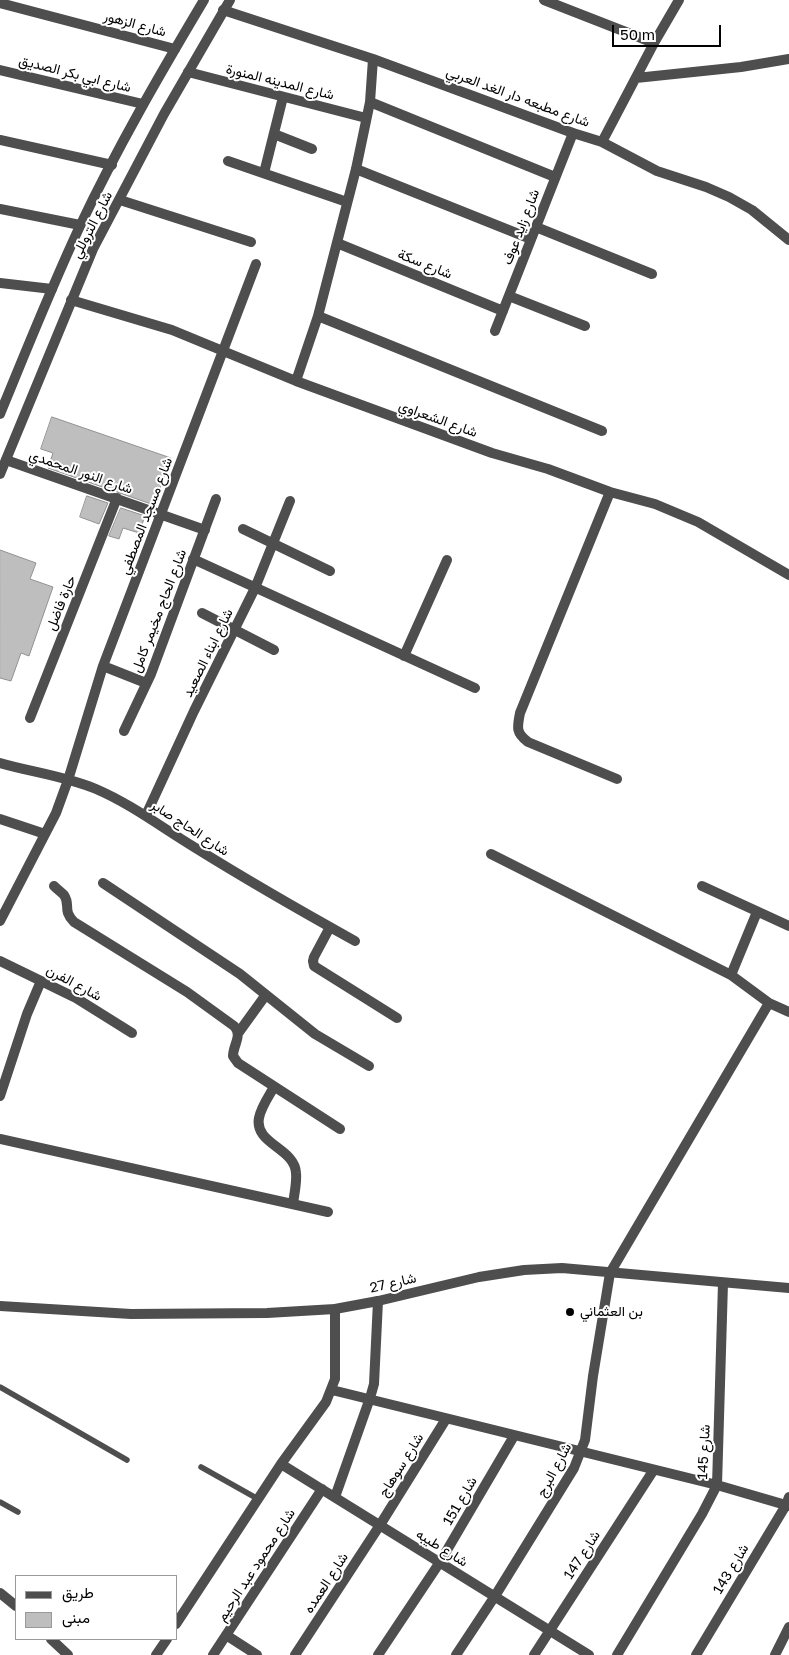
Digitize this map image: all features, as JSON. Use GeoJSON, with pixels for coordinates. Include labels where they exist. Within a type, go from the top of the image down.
{"type":"FeatureCollection","features":[{"type":"Feature","properties":{"kind":"street","name":"شارع التروللي"},"geometry":{"type":"LineString","coordinates":[[0,414],[80,225],[142,104],[203,0]]}},
{"type":"Feature","properties":{"kind":"street","name":"شارع التروللي"},"geometry":{"type":"LineString","coordinates":[[0,474],[93,249],[222,10],[230,0]]}},
{"type":"Feature","properties":{"kind":"street"},"geometry":{"type":"LineString","coordinates":[[544,0],[654,43]]}},
{"type":"Feature","properties":{"kind":"street"},"geometry":{"type":"LineString","coordinates":[[602,142],[679,0]]}},
{"type":"Feature","properties":{"kind":"street","name":"شارع الزهور"},"geometry":{"type":"LineString","coordinates":[[0,3],[175,49]]}},
{"type":"Feature","properties":{"kind":"street","name":"شارع مطبعه دار الغد العربي"},"geometry":{"type":"LineString","coordinates":[[222,10],[373,59],[602,142],[657,171],[706,187],[729,197],[752,210],[789,240]]}},
{"type":"Feature","properties":{"kind":"street"},"geometry":{"type":"LineString","coordinates":[[296,381],[318,316],[356,168],[370,102],[373,59]]}},
{"type":"Feature","properties":{"kind":"street"},"geometry":{"type":"LineString","coordinates":[[636,78],[741,67],[789,59]]}},
{"type":"Feature","properties":{"kind":"street","name":"شارع ابي بكر الصديق"},"geometry":{"type":"LineString","coordinates":[[0,70],[142,104]]}},
{"type":"Feature","properties":{"kind":"street","name":"شارع المدينه المنورة"},"geometry":{"type":"LineString","coordinates":[[188,72],[366,118]]}},
{"type":"Feature","properties":{"kind":"street"},"geometry":{"type":"LineString","coordinates":[[264,174],[283,97]]}},
{"type":"Feature","properties":{"kind":"street"},"geometry":{"type":"LineString","coordinates":[[370,102],[555,177]]}},
{"type":"Feature","properties":{"kind":"street","name":"شارع زايد عوف"},"geometry":{"type":"LineString","coordinates":[[495,332],[573,133]]}},
{"type":"Feature","properties":{"kind":"street"},"geometry":{"type":"LineString","coordinates":[[274,134],[312,149]]}},
{"type":"Feature","properties":{"kind":"street"},"geometry":{"type":"LineString","coordinates":[[0,140],[112,165]]}},
{"type":"Feature","properties":{"kind":"street"},"geometry":{"type":"LineString","coordinates":[[228,161],[347,202]]}},
{"type":"Feature","properties":{"kind":"street"},"geometry":{"type":"LineString","coordinates":[[356,168],[531,239]]}},
{"type":"Feature","properties":{"kind":"street"},"geometry":{"type":"LineString","coordinates":[[120,200],[252,242]]}},
{"type":"Feature","properties":{"kind":"street"},"geometry":{"type":"LineString","coordinates":[[0,209],[80,225]]}},
{"type":"Feature","properties":{"kind":"street"},"geometry":{"type":"LineString","coordinates":[[536,227],[652,274]]}},
{"type":"Feature","properties":{"kind":"street","name":"شارع سكة"},"geometry":{"type":"LineString","coordinates":[[337,243],[503,311]]}},
{"type":"Feature","properties":{"kind":"street","name":"شارع مسجد المصطفي"},"geometry":{"type":"LineString","coordinates":[[0,921],[56,813],[103,666],[256,264]]}},
{"type":"Feature","properties":{"kind":"street"},"geometry":{"type":"LineString","coordinates":[[0,283],[52,289]]}},
{"type":"Feature","properties":{"kind":"street"},"geometry":{"type":"LineString","coordinates":[[509,296],[585,326]]}},
{"type":"Feature","properties":{"kind":"street","name":"شارع الشعراوي"},"geometry":{"type":"LineString","coordinates":[[71,300],[172,330],[296,381],[492,454],[548,469],[610,492],[640,499],[677,512],[698,522],[789,575]]}},
{"type":"Feature","properties":{"kind":"street"},"geometry":{"type":"LineString","coordinates":[[318,316],[602,431]]}},
{"type":"Feature","properties":{"kind":"street","name":"شارع النور المحمدي"},"geometry":{"type":"LineString","coordinates":[[6,460],[205,530]]}},
{"type":"Feature","properties":{"kind":"street"},"geometry":{"type":"LineString","coordinates":[[610,492],[520,714],[518,726],[520,735],[528,742],[617,780]]}},
{"type":"Feature","properties":{"kind":"street","name":"حارة فاضل"},"geometry":{"type":"LineString","coordinates":[[30,718],[117,498]]}},
{"type":"Feature","properties":{"kind":"street","name":"شارع الحاج مخيمر كامل"},"geometry":{"type":"LineString","coordinates":[[124,731],[146,683],[216,499]]}},
{"type":"Feature","properties":{"kind":"street","name":"شارع ابناء الصعيد"},"geometry":{"type":"LineString","coordinates":[[146,815],[255,588],[290,501]]}},
{"type":"Feature","properties":{"kind":"street"},"geometry":{"type":"LineString","coordinates":[[243,529],[330,571]]}},
{"type":"Feature","properties":{"kind":"street"},"geometry":{"type":"LineString","coordinates":[[193,559],[475,688]]}},
{"type":"Feature","properties":{"kind":"street"},"geometry":{"type":"LineString","coordinates":[[404,656],[447,560]]}},
{"type":"Feature","properties":{"kind":"street"},"geometry":{"type":"LineString","coordinates":[[202,613],[274,650]]}},
{"type":"Feature","properties":{"kind":"street"},"geometry":{"type":"LineString","coordinates":[[103,666],[146,683]]}},
{"type":"Feature","properties":{"kind":"street","name":"شارع الحاج صابر"},"geometry":{"type":"LineString","coordinates":[[0,763],[97,789],[146,815],[234,872],[355,941]]}},
{"type":"Feature","properties":{"kind":"street"},"geometry":{"type":"LineString","coordinates":[[0,819],[45,834]]}},
{"type":"Feature","properties":{"kind":"street"},"geometry":{"type":"LineString","coordinates":[[490,854],[731,975],[769,1003],[789,1012]]}},
{"type":"Feature","properties":{"kind":"street"},"geometry":{"type":"LineString","coordinates":[[103,883],[240,974],[265,996],[315,1034],[369,1066]]}},
{"type":"Feature","properties":{"kind":"street"},"geometry":{"type":"LineString","coordinates":[[54,886],[64,895],[67,903],[65,910],[74,922],[187,992],[234,1026],[238,1032]]}},
{"type":"Feature","properties":{"kind":"street"},"geometry":{"type":"LineString","coordinates":[[702,886],[789,926]]}},
{"type":"Feature","properties":{"kind":"street"},"geometry":{"type":"LineString","coordinates":[[731,975],[757,912]]}},
{"type":"Feature","properties":{"kind":"street"},"geometry":{"type":"LineString","coordinates":[[330,927],[314,957],[314,966],[397,1018]]}},
{"type":"Feature","properties":{"kind":"street","name":"شارع الفرن"},"geometry":{"type":"LineString","coordinates":[[0,961],[76,998],[132,1033]]}},
{"type":"Feature","properties":{"kind":"street"},"geometry":{"type":"LineString","coordinates":[[0,1096],[27,1014],[41,981]]}},
{"type":"Feature","properties":{"kind":"street"},"geometry":{"type":"LineString","coordinates":[[265,996],[238,1032],[233,1052],[234,1060],[340,1129]]}},
{"type":"Feature","properties":{"kind":"street"},"geometry":{"type":"LineString","coordinates":[[610,1272],[769,1003]]}},
{"type":"Feature","properties":{"kind":"street"},"geometry":{"type":"LineString","coordinates":[[274,1087],[258,1119],[259,1128],[263,1136],[288,1155],[294,1164],[296,1173],[293,1204]]}},
{"type":"Feature","properties":{"kind":"street"},"geometry":{"type":"LineString","coordinates":[[0,1139],[328,1212]]}},
{"type":"Feature","properties":{"kind":"street","name":"شارع 27"},"geometry":{"type":"LineString","coordinates":[[0,1306],[140,1314],[257,1313],[335,1309],[378,1301],[478,1277],[524,1270],[562,1268],[789,1288]]}},
{"type":"Feature","properties":{"kind":"street","name":"شارع البرج"},"geometry":{"type":"LineString","coordinates":[[456,1655],[495,1596],[574,1468],[581,1453],[585,1440],[593,1376],[610,1272]]}},
{"type":"Feature","properties":{"kind":"street","name":"شارع 145"},"geometry":{"type":"LineString","coordinates":[[617,1655],[702,1514],[716,1485],[723,1282]]}},
{"type":"Feature","properties":{"kind":"street"},"geometry":{"type":"LineString","coordinates":[[335,1497],[374,1384],[378,1301]]}},
{"type":"Feature","properties":{"kind":"street"},"geometry":{"type":"LineString","coordinates":[[178,1621],[281,1464],[326,1402],[332,1390],[336,1368],[335,1309]]}},
{"type":"Feature","properties":{"kind":"street"},"geometry":{"type":"LineString","coordinates":[[332,1390],[788,1503]]}},
{"type":"Feature","properties":{"kind":"street","name":"شارع سوهاج"},"geometry":{"type":"LineString","coordinates":[[380,1525],[446,1419]]}},
{"type":"Feature","properties":{"kind":"street","name":"شارع 151"},"geometry":{"type":"LineString","coordinates":[[378,1655],[440,1562],[514,1436]]}},
{"type":"Feature","properties":{"kind":"street","name":"شارع طيبه"},"geometry":{"type":"LineString","coordinates":[[281,1464],[589,1655]]}},
{"type":"Feature","properties":{"kind":"street","name":"شارع 147"},"geometry":{"type":"LineString","coordinates":[[534,1655],[653,1471]]}},
{"type":"Feature","properties":{"kind":"street","name":"شارع محمود عبد الرحيم"},"geometry":{"type":"LineString","coordinates":[[213,1655],[322,1490]]}},
{"type":"Feature","properties":{"kind":"street","name":"شارع 143"},"geometry":{"type":"LineString","coordinates":[[696,1655],[788,1503]]}},
{"type":"Feature","properties":{"kind":"street","name":"شارع العمده"},"geometry":{"type":"LineString","coordinates":[[295,1655],[380,1525]]}},
{"type":"Feature","properties":{"kind":"street"},"geometry":{"type":"LineString","coordinates":[[0,1593],[15,1605]]}},
{"type":"Feature","properties":{"kind":"street"},"geometry":{"type":"LineString","coordinates":[[775,1655],[789,1627]]}},
{"type":"Feature","properties":{"kind":"street"},"geometry":{"type":"LineString","coordinates":[[226,1635],[257,1655]]}},
{"type":"Feature","properties":{"kind":"street"},"geometry":{"type":"LineString","coordinates":[[52,1640],[68,1655]]}},
{"type":"Feature","properties":{"kind":"street"},"geometry":{"type":"LineString","coordinates":[[156,1655],[166,1640]]}},
{"type":"Feature","properties":{"kind":"lane"},"geometry":{"type":"LineString","coordinates":[[0,1387],[127,1460]]}},
{"type":"Feature","properties":{"kind":"lane"},"geometry":{"type":"LineString","coordinates":[[201,1467],[258,1499]]}},
{"type":"Feature","properties":{"kind":"lane"},"geometry":{"type":"LineString","coordinates":[[0,1502],[18,1512]]}},
{"type":"Feature","properties":{"kind":"building"},"geometry":{"type":"Polygon","coordinates":[[[52,417],[171,458],[154,505],[48,468],[53,453],[41,449],[52,417]]]}},
{"type":"Feature","properties":{"kind":"building"},"geometry":{"type":"Polygon","coordinates":[[[87,496],[108,503],[99,524],[80,517],[87,496]]]}},
{"type":"Feature","properties":{"kind":"building"},"geometry":{"type":"Polygon","coordinates":[[[121,508],[145,516],[139,533],[123,528],[119,539],[109,536],[121,508]]]}},
{"type":"Feature","properties":{"kind":"building"},"geometry":{"type":"Polygon","coordinates":[[[0,550],[36,563],[30,579],[53,587],[29,656],[21,653],[11,681],[0,678],[0,550]]]}},
{"type":"Feature","properties":{"kind":"place","name":"بن العثماني"},"geometry":{"type":"Point","coordinates":[570,1312]}}]}
